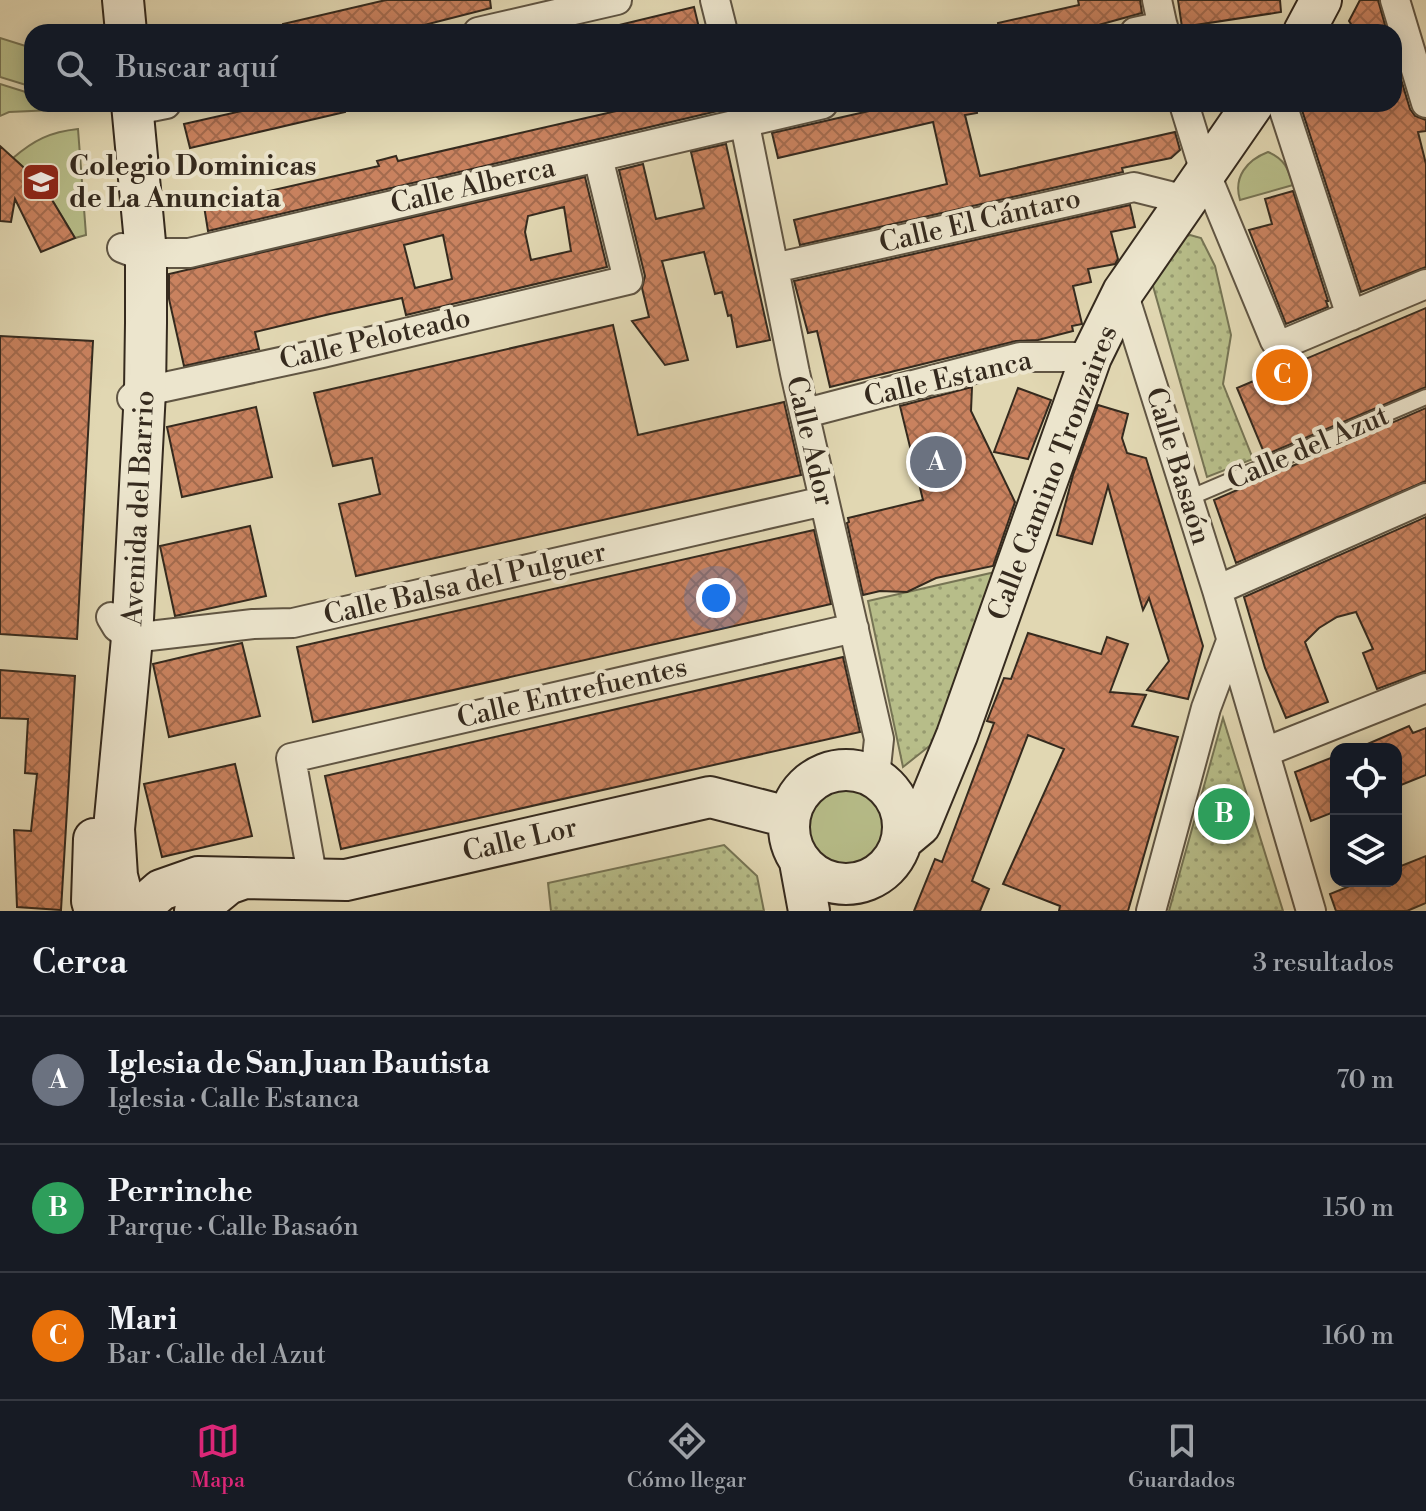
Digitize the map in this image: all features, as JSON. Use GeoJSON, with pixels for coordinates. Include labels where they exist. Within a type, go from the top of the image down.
{"type":"FeatureCollection","features":[{"type":"Feature","properties":{"kind":"street"},"geometry":{"type":"LineString","coordinates":[[100,0],[102,24]]}},
{"type":"Feature","properties":{"kind":"street"},"geometry":{"type":"LineString","coordinates":[[123,0],[125,24]]}},
{"type":"Feature","properties":{"kind":"street"},"geometry":{"type":"LineString","coordinates":[[513,24],[617,0]]}},
{"type":"Feature","properties":{"kind":"street"},"geometry":{"type":"LineString","coordinates":[[715,0],[721,24]]}},
{"type":"Feature","properties":{"kind":"street"},"geometry":{"type":"LineString","coordinates":[[1308,24],[1321,0]]}},
{"type":"Feature","properties":{"kind":"street"},"geometry":{"type":"LineString","coordinates":[[1395,0],[1426,103]]}},
{"type":"Feature","properties":{"kind":"street","name":"Avenida del Barrio"},"geometry":{"type":"LineString","coordinates":[[126,911],[117,876],[114,829],[121,627],[136,398],[135,112]]}},
{"type":"Feature","properties":{"kind":"street"},"geometry":{"type":"LineString","coordinates":[[1185,112],[1196,186],[1275,341],[1281,345],[1426,284]]}},
{"type":"Feature","properties":{"kind":"street","name":"Calle Camino Tronzaires"},"geometry":{"type":"LineString","coordinates":[[902,840],[920,825],[957,735],[1091,357],[1123,292],[1247,112]]}},
{"type":"Feature","properties":{"kind":"street"},"geometry":{"type":"LineString","coordinates":[[1285,112],[1351,316]]}},
{"type":"Feature","properties":{"kind":"street","name":"Calle Alberca"},"geometry":{"type":"LineString","coordinates":[[134,250],[189,253],[598,157],[743,113]]}},
{"type":"Feature","properties":{"kind":"street","name":"Calle Ador"},"geometry":{"type":"LineString","coordinates":[[743,113],[795,373],[879,739],[880,782]]}},
{"type":"Feature","properties":{"kind":"street","name":"Calle Peloteado"},"geometry":{"type":"LineString","coordinates":[[136,398],[628,280],[598,157]]}},
{"type":"Feature","properties":{"kind":"street","name":"Calle El Cántaro"},"geometry":{"type":"LineString","coordinates":[[774,268],[1134,187],[1196,186]]}},
{"type":"Feature","properties":{"kind":"street","name":"Calle Basaón"},"geometry":{"type":"LineString","coordinates":[[1123,292],[1217,590],[1311,911]]}},
{"type":"Feature","properties":{"kind":"street","name":"Calle Estanca"},"geometry":{"type":"LineString","coordinates":[[806,413],[1020,357],[1091,357]]}},
{"type":"Feature","properties":{"kind":"street"},"geometry":{"type":"LineString","coordinates":[[1217,590],[1426,498]]}},
{"type":"Feature","properties":{"kind":"street","name":"Calle Balsa del Pulguer"},"geometry":{"type":"LineString","coordinates":[[121,627],[293,623],[824,501]]}},
{"type":"Feature","properties":{"kind":"street","name":"Avenida del Barrio"},"geometry":{"type":"LineString","coordinates":[[95,911],[92,873],[104,669],[121,627]]}},
{"type":"Feature","properties":{"kind":"street","name":"Calle Entrefuentes"},"geometry":{"type":"LineString","coordinates":[[313,880],[291,758],[854,628]]}},
{"type":"Feature","properties":{"kind":"street"},"geometry":{"type":"LineString","coordinates":[[1151,911],[1206,708],[1231,641]]}},
{"type":"Feature","properties":{"kind":"street"},"geometry":{"type":"LineString","coordinates":[[1265,752],[1426,688]]}},
{"type":"Feature","properties":{"kind":"street"},"geometry":{"type":"LineString","coordinates":[[880,782],[957,735]]}},
{"type":"Feature","properties":{"kind":"street"},"geometry":{"type":"LineString","coordinates":[[800,862],[815,876],[834,884],[855,884],[872,894],[902,840],[901,811],[880,782],[858,771],[839,770],[821,775],[806,785],[794,800],[788,817],[789,841],[800,862],[809,911]]}},
{"type":"Feature","properties":{"kind":"street","name":"Calle Lor"},"geometry":{"type":"LineString","coordinates":[[137,911],[161,890],[187,880],[209,876],[346,880],[710,797],[788,817]]}},
{"type":"Feature","properties":{"kind":"street"},"geometry":{"type":"LineString","coordinates":[[195,911],[228,884],[249,877]]}},
{"type":"Feature","properties":{"kind":"lane","name":"Calle del Azut"},"geometry":{"type":"LineString","coordinates":[[1189,498],[1426,397]]}},
{"type":"Feature","properties":{"kind":"green space"},"geometry":{"type":"Polygon","coordinates":[[[0,38],[24,46],[24,84],[0,77],[0,38]]]}},
{"type":"Feature","properties":{"kind":"green space"},"geometry":{"type":"Polygon","coordinates":[[[0,84],[24,92],[24,111],[0,116],[0,84]]]}},
{"type":"Feature","properties":{"kind":"green space"},"geometry":{"type":"Polygon","coordinates":[[[78,129],[86,235],[75,238],[43,185],[13,158],[43,138],[78,129]]]}},
{"type":"Feature","properties":{"kind":"green space"},"geometry":{"type":"Polygon","coordinates":[[[1268,152],[1285,165],[1293,185],[1240,200],[1238,184],[1244,170],[1268,152]]]}},
{"type":"Feature","properties":{"kind":"green space"},"geometry":{"type":"Polygon","coordinates":[[[1190,235],[1201,238],[1215,266],[1231,335],[1223,384],[1253,459],[1207,477],[1153,286],[1153,280],[1179,239],[1190,235]]]}},
{"type":"Feature","properties":{"kind":"green space"},"geometry":{"type":"Polygon","coordinates":[[[1004,570],[932,744],[903,767],[868,601],[1004,570]]]}},
{"type":"Feature","properties":{"kind":"green space"},"geometry":{"type":"Polygon","coordinates":[[[1223,718],[1283,911],[1169,911],[1223,718]]]}},
{"type":"Feature","properties":{"kind":"green space"},"geometry":{"type":"Polygon","coordinates":[[[845,789],[861,792],[874,801],[883,814],[886,830],[883,846],[874,859],[861,868],[845,871],[829,868],[816,859],[807,846],[804,830],[807,814],[816,801],[829,792],[845,789]]]}},
{"type":"Feature","properties":{"kind":"green space"},"geometry":{"type":"Polygon","coordinates":[[[724,845],[757,876],[764,911],[551,911],[548,883],[724,845]]]}},
{"type":"Feature","properties":{"kind":"building"},"geometry":{"type":"Polygon","coordinates":[[[386,0],[490,0],[491,8],[428,24],[283,24],[386,0]]]}},
{"type":"Feature","properties":{"kind":"building"},"geometry":{"type":"Polygon","coordinates":[[[1078,0],[1140,0],[1142,13],[1102,24],[998,24],[998,23],[1079,5],[1078,0]]]}},
{"type":"Feature","properties":{"kind":"building"},"geometry":{"type":"Polygon","coordinates":[[[1178,0],[1280,0],[1281,12],[1202,24],[1182,24],[1178,0]]]}},
{"type":"Feature","properties":{"kind":"building"},"geometry":{"type":"Polygon","coordinates":[[[1360,0],[1378,0],[1385,24],[1351,24],[1349,21],[1360,0]]]}},
{"type":"Feature","properties":{"kind":"building"},"geometry":{"type":"Polygon","coordinates":[[[694,7],[698,24],[623,24],[694,7]]]}},
{"type":"Feature","properties":{"kind":"building"},"geometry":{"type":"Polygon","coordinates":[[[1402,82],[1410,109],[1415,116],[1426,120],[1426,131],[1418,132],[1426,164],[1426,267],[1361,292],[1303,112],[1402,112],[1402,82]]]}},
{"type":"Feature","properties":{"kind":"building"},"geometry":{"type":"Polygon","coordinates":[[[237,112],[345,112],[190,148],[184,124],[237,112]]]}},
{"type":"Feature","properties":{"kind":"building"},"geometry":{"type":"Polygon","coordinates":[[[612,112],[714,112],[208,231],[204,206],[379,166],[377,161],[396,156],[398,161],[612,112]]]}},
{"type":"Feature","properties":{"kind":"building"},"geometry":{"type":"Polygon","coordinates":[[[865,112],[977,112],[965,115],[980,176],[1175,132],[1180,150],[1171,158],[1122,168],[1123,172],[800,245],[794,220],[947,184],[933,122],[778,158],[772,133],[865,112]]]}},
{"type":"Feature","properties":{"kind":"building"},"geometry":{"type":"Polygon","coordinates":[[[726,144],[770,340],[737,347],[731,315],[728,316],[722,292],[715,294],[704,252],[662,261],[688,360],[665,365],[632,321],[649,317],[642,288],[645,276],[619,170],[643,164],[656,219],[704,208],[691,152],[726,144]]]}},
{"type":"Feature","properties":{"kind":"building"},"geometry":{"type":"Polygon","coordinates":[[[0,146],[43,185],[75,238],[41,252],[15,199],[11,222],[0,221],[0,146]]]}},
{"type":"Feature","properties":{"kind":"building"},"geometry":{"type":"Polygon","coordinates":[[[585,177],[607,267],[406,315],[402,298],[330,314],[255,332],[259,349],[184,366],[169,299],[169,274],[585,177]],[[564,207],[528,216],[525,232],[531,260],[571,251],[564,207]],[[443,235],[404,245],[415,288],[452,279],[443,235]]]}},
{"type":"Feature","properties":{"kind":"building"},"geometry":{"type":"Polygon","coordinates":[[[1293,191],[1328,307],[1286,324],[1249,230],[1272,224],[1265,199],[1293,191]]]}},
{"type":"Feature","properties":{"kind":"building"},"geometry":{"type":"Polygon","coordinates":[[[1130,205],[1135,227],[1111,232],[1118,259],[1115,264],[1088,269],[1091,282],[1073,286],[1082,324],[1072,326],[1073,331],[1038,340],[1016,341],[830,387],[817,331],[808,333],[794,281],[1130,205]]]}},
{"type":"Feature","properties":{"kind":"building"},"geometry":{"type":"Polygon","coordinates":[[[1426,308],[1426,387],[1265,455],[1237,388],[1426,308]]]}},
{"type":"Feature","properties":{"kind":"building"},"geometry":{"type":"Polygon","coordinates":[[[613,325],[638,435],[784,402],[801,475],[356,576],[339,504],[380,494],[372,458],[333,466],[314,393],[613,325]]]}},
{"type":"Feature","properties":{"kind":"building"},"geometry":{"type":"Polygon","coordinates":[[[0,336],[93,341],[77,639],[0,634],[0,336]]]}},
{"type":"Feature","properties":{"kind":"building"},"geometry":{"type":"Polygon","coordinates":[[[972,387],[971,411],[1015,502],[993,566],[936,578],[907,592],[880,591],[863,595],[848,518],[923,500],[900,406],[972,387]]]}},
{"type":"Feature","properties":{"kind":"building"},"geometry":{"type":"Polygon","coordinates":[[[1018,388],[1051,400],[1028,459],[994,452],[1018,388]]]}},
{"type":"Feature","properties":{"kind":"building"},"geometry":{"type":"Polygon","coordinates":[[[1098,405],[1128,414],[1122,438],[1127,453],[1146,458],[1169,533],[1203,646],[1188,699],[1147,690],[1169,661],[1149,598],[1143,610],[1108,486],[1092,544],[1057,535],[1073,475],[1098,405]]]}},
{"type":"Feature","properties":{"kind":"building"},"geometry":{"type":"Polygon","coordinates":[[[256,407],[272,477],[182,497],[167,427],[256,407]]]}},
{"type":"Feature","properties":{"kind":"building"},"geometry":{"type":"Polygon","coordinates":[[[1426,408],[1426,481],[1236,563],[1214,500],[1426,408]]]}},
{"type":"Feature","properties":{"kind":"building"},"geometry":{"type":"Polygon","coordinates":[[[1426,517],[1426,671],[1377,689],[1363,653],[1373,649],[1356,612],[1337,617],[1319,628],[1305,642],[1328,702],[1286,718],[1265,668],[1244,597],[1426,517]]]}},
{"type":"Feature","properties":{"kind":"building"},"geometry":{"type":"Polygon","coordinates":[[[250,526],[266,596],[175,616],[160,546],[250,526]]]}},
{"type":"Feature","properties":{"kind":"building"},"geometry":{"type":"Polygon","coordinates":[[[814,530],[831,604],[313,722],[297,647],[814,530]]]}},
{"type":"Feature","properties":{"kind":"building"},"geometry":{"type":"Polygon","coordinates":[[[1028,633],[1101,654],[1107,637],[1128,644],[1110,692],[1146,695],[1132,726],[1178,737],[1128,911],[1059,911],[1060,906],[1003,884],[1064,749],[1028,735],[972,881],[989,889],[980,911],[914,911],[935,859],[942,862],[994,723],[987,721],[1004,678],[1011,679],[1028,633]]]}},
{"type":"Feature","properties":{"kind":"building"},"geometry":{"type":"Polygon","coordinates":[[[242,643],[260,716],[169,737],[153,664],[242,643]]]}},
{"type":"Feature","properties":{"kind":"building"},"geometry":{"type":"Polygon","coordinates":[[[843,657],[860,732],[341,849],[325,776],[843,657]]]}},
{"type":"Feature","properties":{"kind":"building"},"geometry":{"type":"Polygon","coordinates":[[[0,670],[75,676],[61,910],[17,907],[14,830],[31,831],[37,774],[25,773],[28,719],[0,718],[0,670]]]}},
{"type":"Feature","properties":{"kind":"building"},"geometry":{"type":"Polygon","coordinates":[[[1409,726],[1413,733],[1426,728],[1426,775],[1402,785],[1402,743],[1370,743],[1409,726]]]}},
{"type":"Feature","properties":{"kind":"building"},"geometry":{"type":"Polygon","coordinates":[[[1330,758],[1330,814],[1311,821],[1295,772],[1330,758]]]}},
{"type":"Feature","properties":{"kind":"building"},"geometry":{"type":"Polygon","coordinates":[[[235,764],[252,836],[162,857],[144,784],[235,764]]]}},
{"type":"Feature","properties":{"kind":"building"},"geometry":{"type":"Polygon","coordinates":[[[1426,856],[1426,903],[1407,911],[1336,911],[1330,894],[1347,887],[1402,887],[1402,866],[1426,856]]]}},
{"type":"Feature","properties":{"kind":"place","name":"Colegio Dominicas de La Anunciata"},"geometry":{"type":"Point","coordinates":[41,182]}},
{"type":"Feature","properties":{"kind":"place","name":"Mari"},"geometry":{"type":"Point","coordinates":[1282,375]}},
{"type":"Feature","properties":{"kind":"place","name":"Iglesia de San Juan Bautista"},"geometry":{"type":"Point","coordinates":[936,462]}},
{"type":"Feature","properties":{"kind":"place","name":"Perrinche"},"geometry":{"type":"Point","coordinates":[1224,814]}}]}
